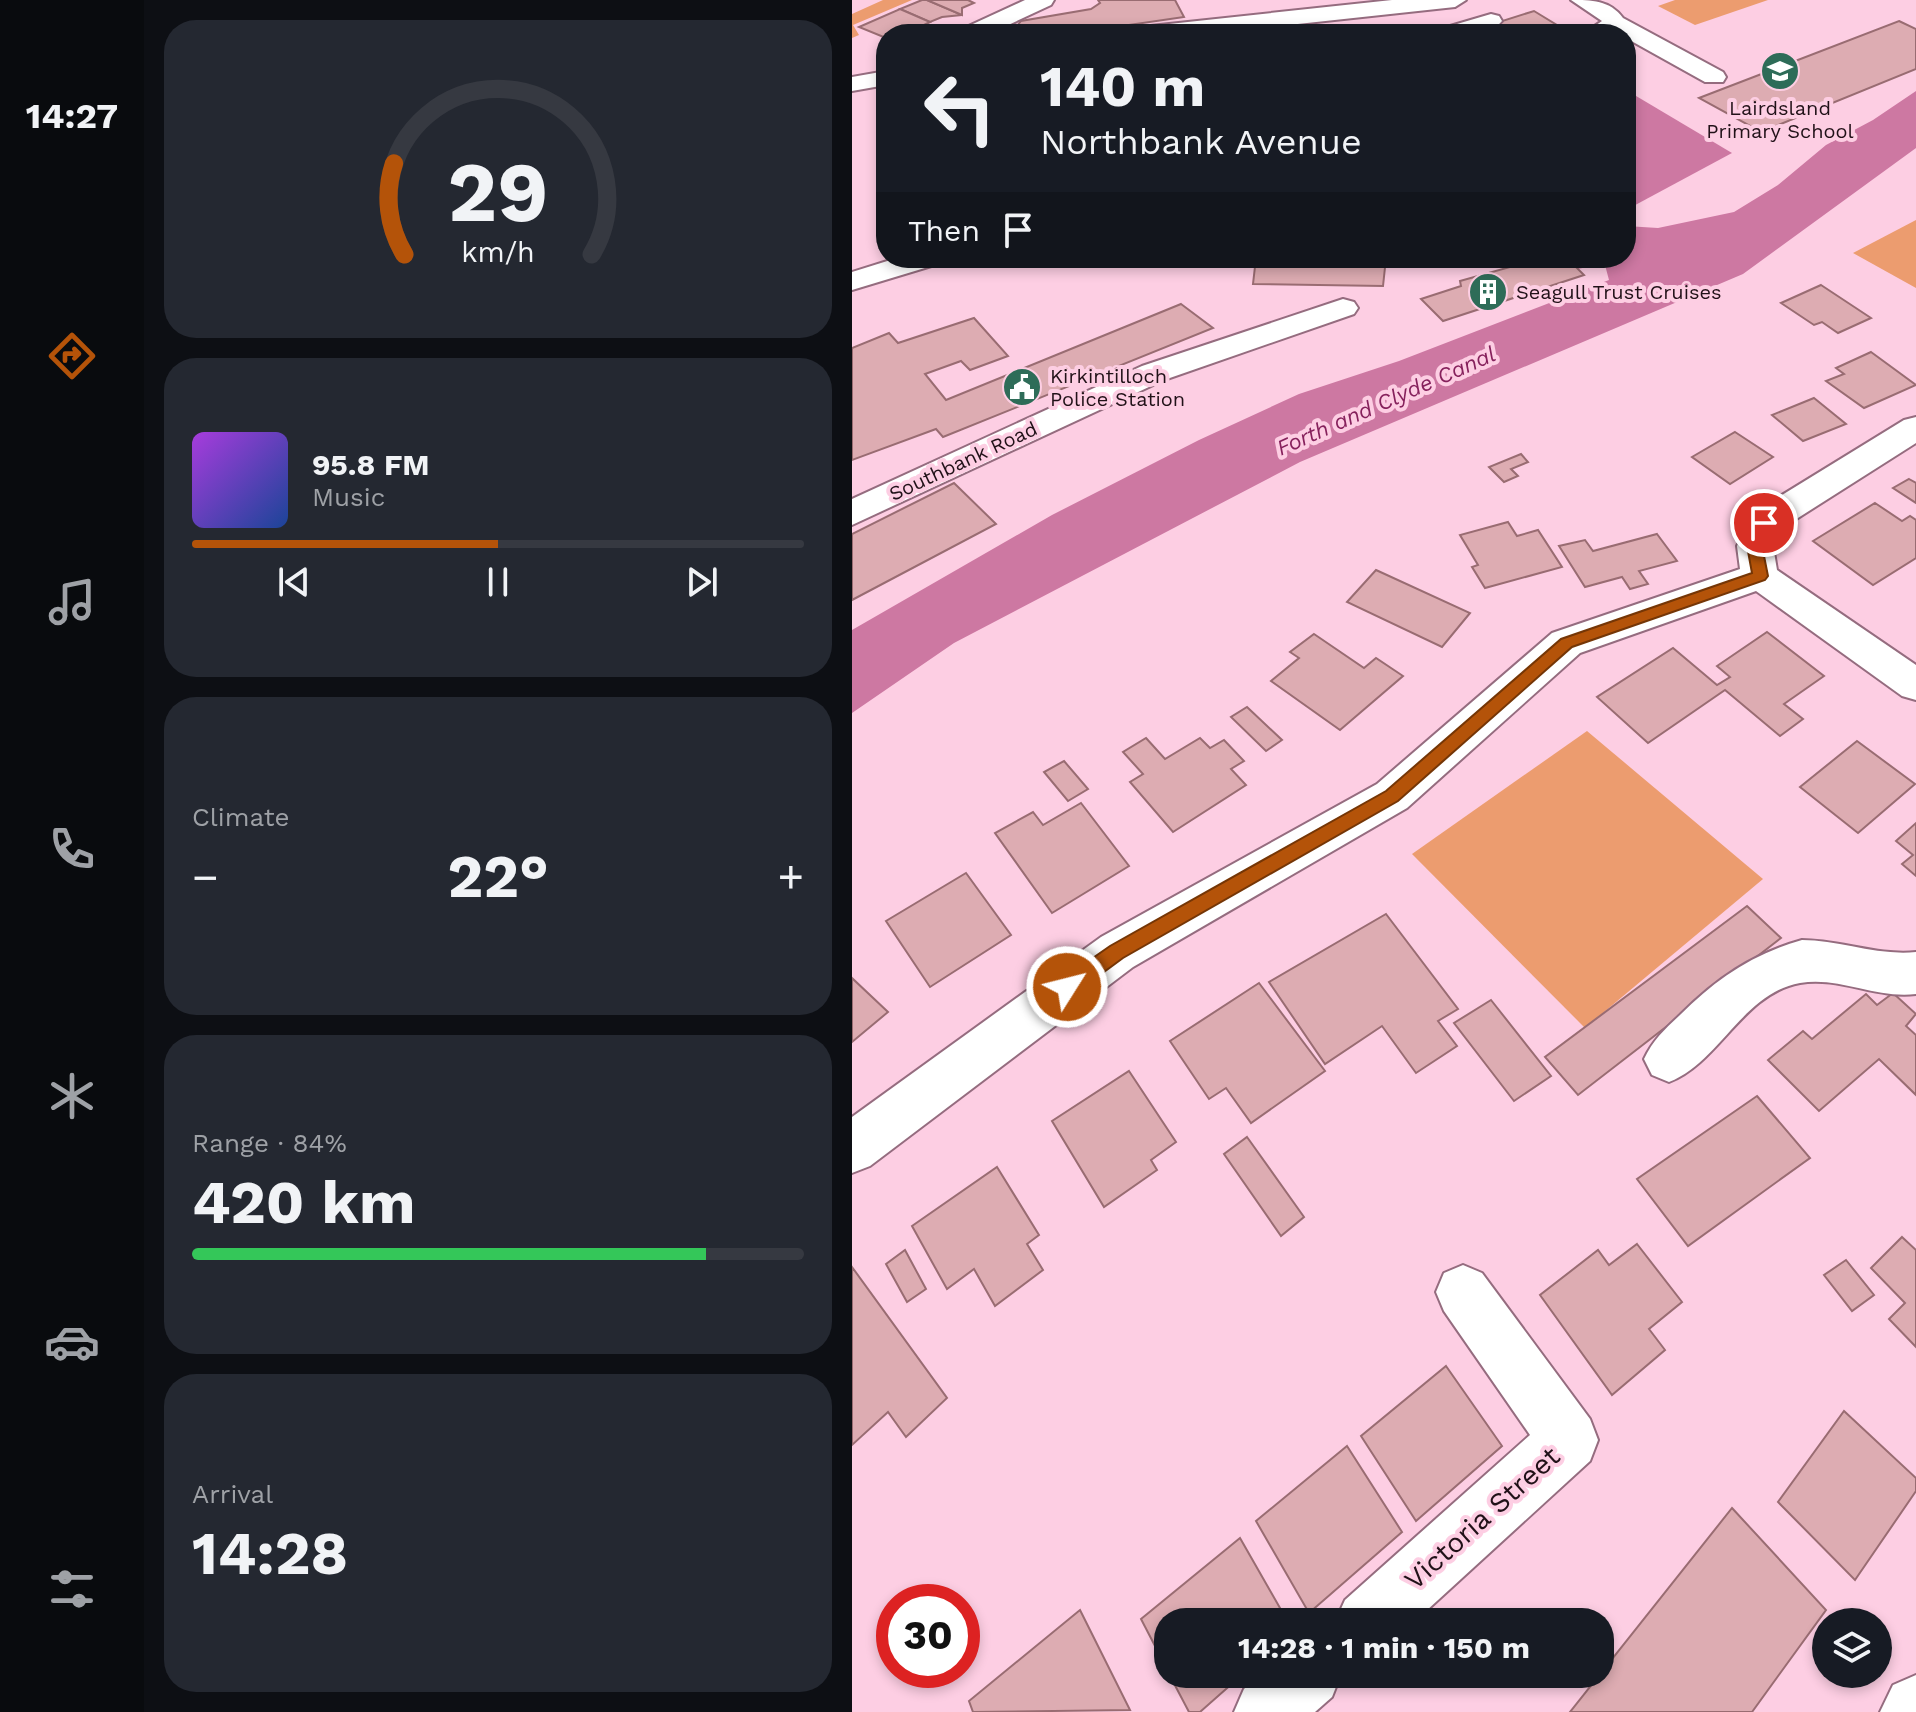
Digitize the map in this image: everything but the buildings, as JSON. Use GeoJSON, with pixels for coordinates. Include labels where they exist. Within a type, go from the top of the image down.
{"type":"FeatureCollection","features":[{"type":"Feature","properties":{"kind":"street"},"geometry":{"type":"LineString","coordinates":[[991,24],[1043,0]]}},
{"type":"Feature","properties":{"kind":"street"},"geometry":{"type":"LineString","coordinates":[[1181,24],[1234,11],[1354,10],[1380,3],[1455,0]]}},
{"type":"Feature","properties":{"kind":"street"},"geometry":{"type":"LineString","coordinates":[[1582,0],[1610,16],[1607,24]]}},
{"type":"Feature","properties":{"kind":"street"},"geometry":{"type":"LineString","coordinates":[[1354,10],[1366,24]]}},
{"type":"Feature","properties":{"kind":"street"},"geometry":{"type":"LineString","coordinates":[[1481,24],[1491,21]]}},
{"type":"Feature","properties":{"kind":"street"},"geometry":{"type":"LineString","coordinates":[[1636,43],[1714,77]]}},
{"type":"Feature","properties":{"kind":"street"},"geometry":{"type":"LineString","coordinates":[[852,84],[876,80]]}},
{"type":"Feature","properties":{"kind":"street"},"geometry":{"type":"LineString","coordinates":[[852,281],[895,268]]}},
{"type":"Feature","properties":{"kind":"street","name":"Southbank Road"},"geometry":{"type":"LineString","coordinates":[[852,513],[1153,373],[1343,308]]}},
{"type":"Feature","properties":{"kind":"street"},"geometry":{"type":"LineString","coordinates":[[1916,428],[1764,523],[1755,546],[1760,576],[1916,685]]}},
{"type":"Feature","properties":{"kind":"street"},"geometry":{"type":"LineString","coordinates":[[852,1148],[1117,952],[1392,796],[1566,643],[1760,576]]}},
{"type":"Feature","properties":{"kind":"street"},"geometry":{"type":"LineString","coordinates":[[1669,1059],[1745,988],[1778,967],[1803,960],[1822,960],[1893,975],[1916,973]]}},
{"type":"Feature","properties":{"kind":"street","name":"Victoria Street"},"geometry":{"type":"LineString","coordinates":[[1383,1608],[1569,1440],[1463,1292]]}},
{"type":"Feature","properties":{"kind":"street"},"geometry":{"type":"LineString","coordinates":[[1267,1712],[1294,1688]]}},
{"type":"Feature","properties":{"kind":"shaded area"},"geometry":{"type":"Polygon","coordinates":[[[883,0],[912,0],[853,25],[859,35],[852,38],[852,14],[883,0]]]}},
{"type":"Feature","properties":{"kind":"shaded area"},"geometry":{"type":"Polygon","coordinates":[[[1675,0],[1768,0],[1695,25],[1658,6],[1675,0]]]}},
{"type":"Feature","properties":{"kind":"shaded area"},"geometry":{"type":"Polygon","coordinates":[[[1916,220],[1916,288],[1853,253],[1916,220]]]}},
{"type":"Feature","properties":{"kind":"shaded area"},"geometry":{"type":"Polygon","coordinates":[[[1587,731],[1763,879],[1585,1028],[1412,854],[1587,731]]]}},
{"type":"Feature","properties":{"kind":"water","name":"Forth and Clyde Canal"},"geometry":{"type":"Polygon","coordinates":[[[1916,91],[1916,148],[1743,274],[1300,462],[954,643],[852,713],[852,630],[1052,515],[1199,440],[1299,394],[1399,361],[1609,280],[1606,268],[1636,268],[1636,227],[1658,228],[1734,212],[1778,185],[1826,145],[1873,120],[1916,91]]]}},
{"type":"Feature","properties":{"kind":"water"},"geometry":{"type":"Polygon","coordinates":[[[1636,96],[1732,153],[1636,205],[1636,96]]]}},
{"type":"Feature","properties":{"kind":"place","name":"Lairdsland Primary School"},"geometry":{"type":"Point","coordinates":[1780,71]}},
{"type":"Feature","properties":{"kind":"place","name":"Seagull Trust Cruises"},"geometry":{"type":"Point","coordinates":[1488,292]}},
{"type":"Feature","properties":{"kind":"place","name":"Kirkintilloch Police Station"},"geometry":{"type":"Point","coordinates":[1022,387]}},
{"type":"Feature","properties":{"kind":"route"},"geometry":{"type":"LineString","coordinates":[[1067,987],[1117,952],[1392,796],[1566,643],[1760,576],[1755,546],[1764,523]]}}]}
